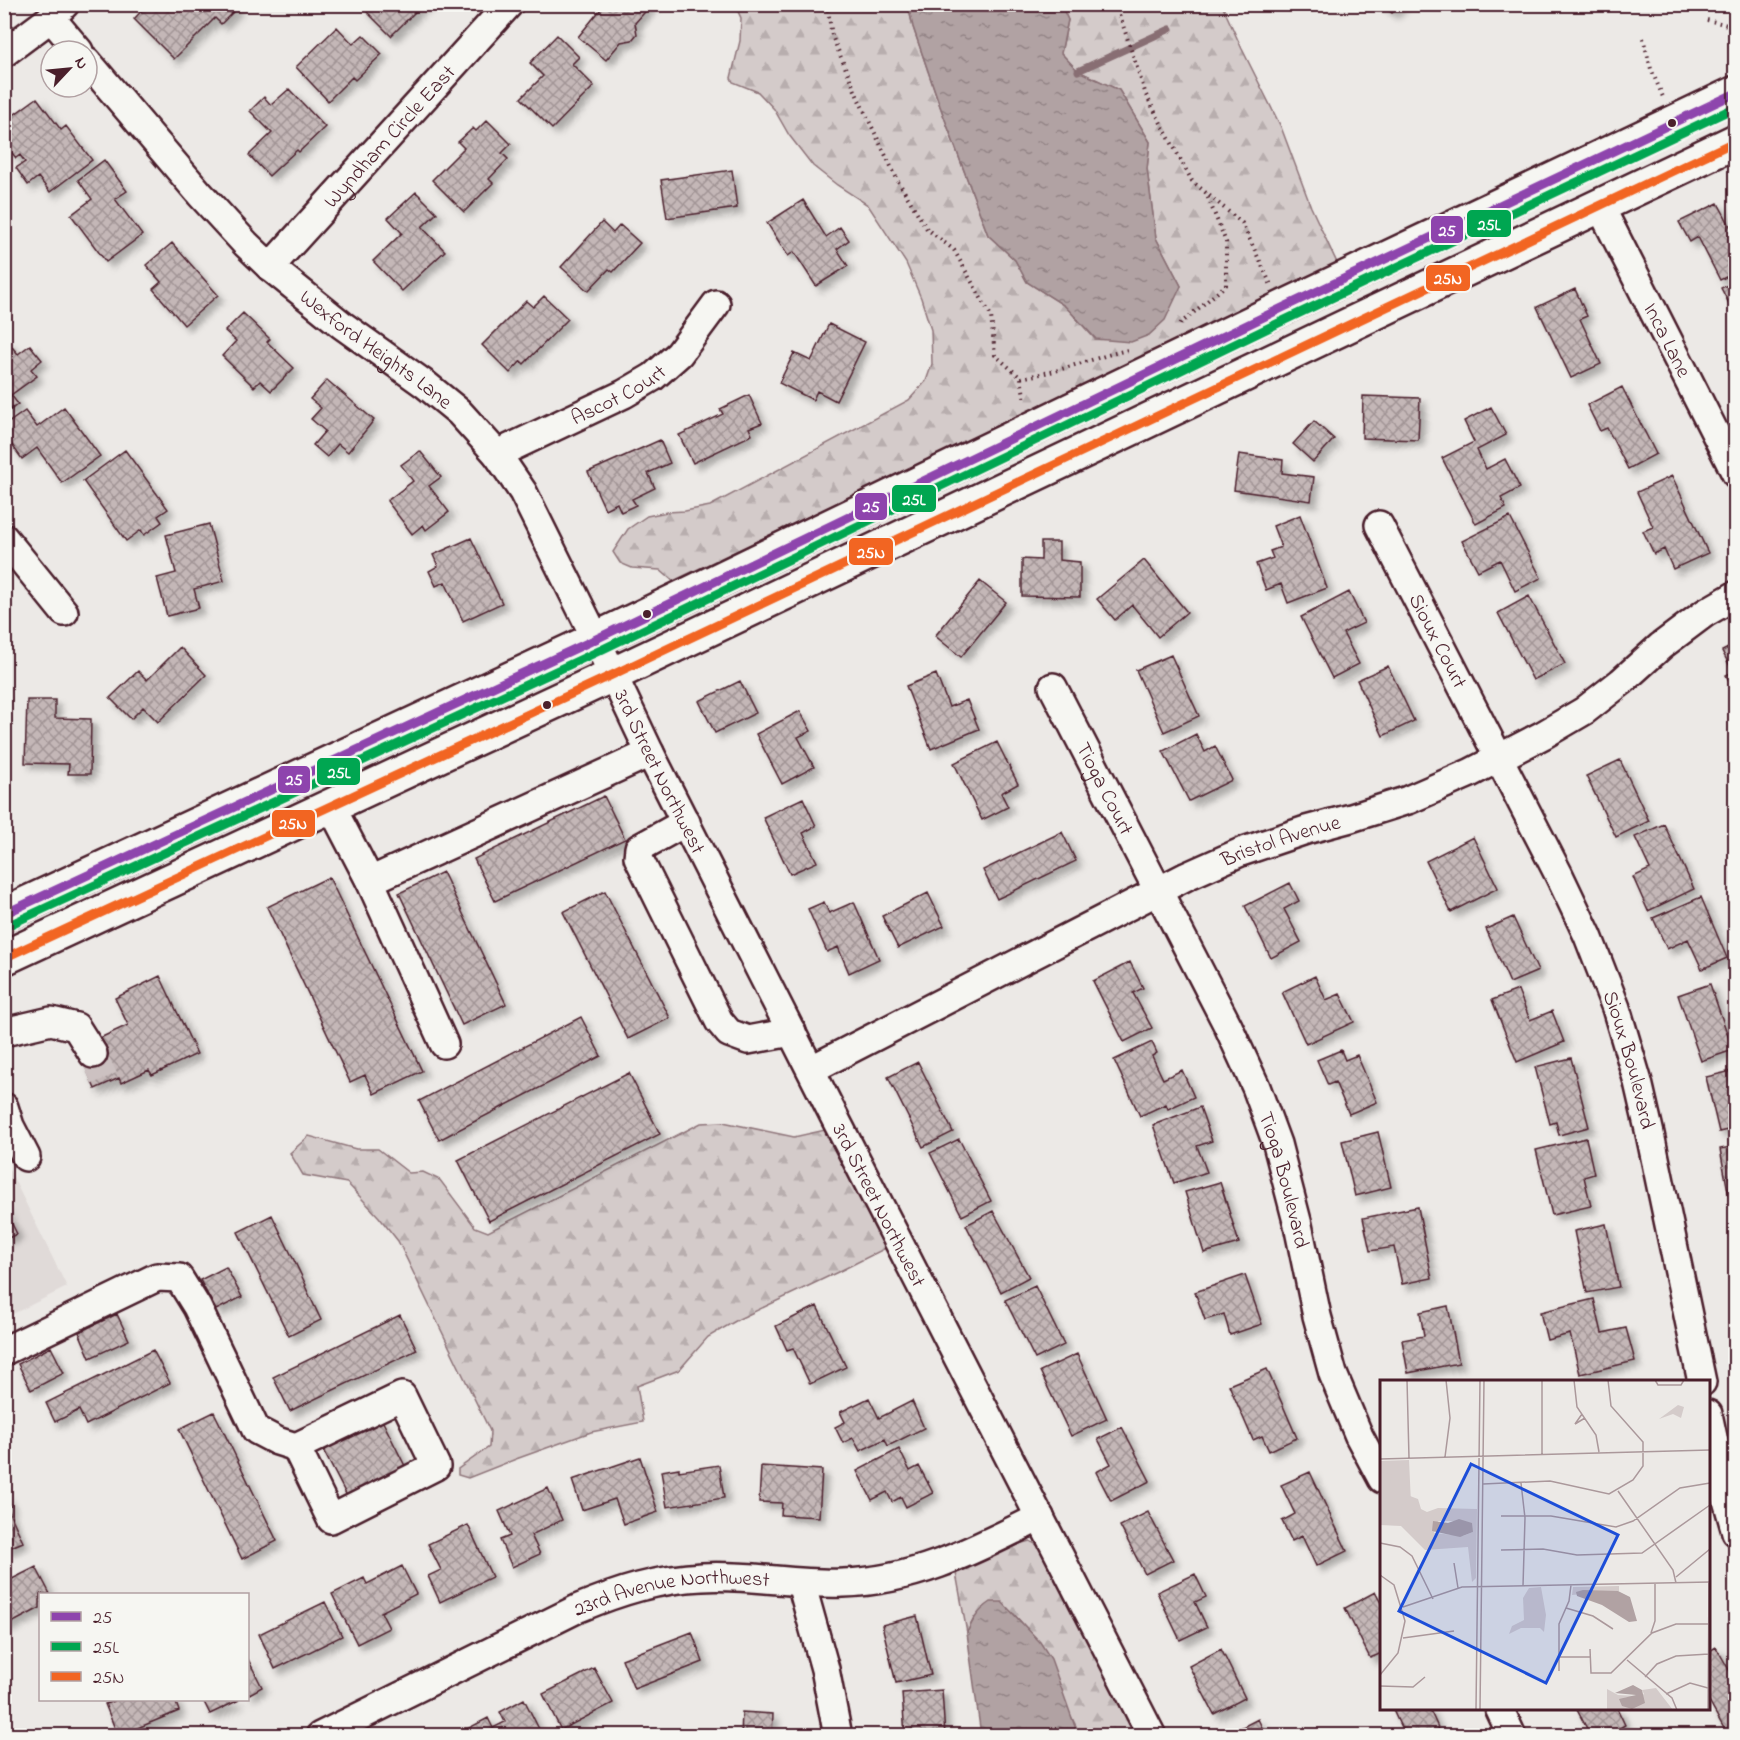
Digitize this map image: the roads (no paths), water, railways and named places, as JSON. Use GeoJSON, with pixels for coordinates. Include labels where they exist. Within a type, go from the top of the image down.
{"type":"FeatureCollection","features":[{"type":"Feature","properties":{"kind":"main road"},"geometry":{"type":"LineString","coordinates":[[4,914],[596,639],[1282,308],[1736,93]]}},
{"type":"Feature","properties":{"kind":"main road"},"geometry":{"type":"LineString","coordinates":[[4,958],[612,675],[1736,141]]}},
{"type":"Feature","properties":{"kind":"street","name":"Wyndham Circle East"},"geometry":{"type":"LineString","coordinates":[[270,267],[508,4]]}},
{"type":"Feature","properties":{"kind":"street"},"geometry":{"type":"LineString","coordinates":[[4,53],[58,11],[73,39]]}},
{"type":"Feature","properties":{"kind":"street","name":"Wexford Heights Lane"},"geometry":{"type":"LineString","coordinates":[[99,75],[200,194],[270,267],[342,325],[426,385],[459,412],[497,454],[523,492],[538,520],[612,675]]}},
{"type":"Feature","properties":{"kind":"street","name":"Inca Lane"},"geometry":{"type":"LineString","coordinates":[[1600,206],[1736,474]]}},
{"type":"Feature","properties":{"kind":"street","name":"Ascot Court"},"geometry":{"type":"LineString","coordinates":[[497,454],[624,394],[653,377],[679,354],[716,304]]}},
{"type":"Feature","properties":{"kind":"street","name":"Sioux Court"},"geometry":{"type":"LineString","coordinates":[[1379,525],[1498,758]]}},
{"type":"Feature","properties":{"kind":"street"},"geometry":{"type":"LineString","coordinates":[[4,538],[64,612]]}},
{"type":"Feature","properties":{"kind":"street","name":"Bristol Avenue"},"geometry":{"type":"LineString","coordinates":[[812,1069],[1158,891],[1241,852],[1408,800],[1470,773],[1544,735],[1584,711],[1661,646],[1705,613],[1736,595]]}},
{"type":"Feature","properties":{"kind":"street","name":"3rd Street Northwest"},"geometry":{"type":"LineString","coordinates":[[612,675],[1152,1736]]}},
{"type":"Feature","properties":{"kind":"street","name":"Tioga Court"},"geometry":{"type":"LineString","coordinates":[[1053,687],[1158,891]]}},
{"type":"Feature","properties":{"kind":"street"},"geometry":{"type":"LineString","coordinates":[[370,881],[650,753]]}},
{"type":"Feature","properties":{"kind":"street","name":"Sioux Boulevard"},"geometry":{"type":"LineString","coordinates":[[1498,758],[1588,936],[1616,1008],[1638,1082],[1650,1134],[1702,1380]]}},
{"type":"Feature","properties":{"kind":"street"},"geometry":{"type":"LineString","coordinates":[[331,806],[370,881],[444,1044]]}},
{"type":"Feature","properties":{"kind":"street"},"geometry":{"type":"LineString","coordinates":[[686,822],[639,848],[638,857],[719,1021],[729,1033],[748,1040],[792,1032]]}},
{"type":"Feature","properties":{"kind":"street","name":"Tioga Boulevard"},"geometry":{"type":"LineString","coordinates":[[1158,891],[1228,1026],[1256,1088],[1279,1154],[1333,1374],[1359,1436],[1380,1475]]}},
{"type":"Feature","properties":{"kind":"street"},"geometry":{"type":"LineString","coordinates":[[4,1032],[51,1021],[75,1027],[93,1054]]}},
{"type":"Feature","properties":{"kind":"street"},"geometry":{"type":"LineString","coordinates":[[4,1107],[10,1126],[26,1157]]}},
{"type":"Feature","properties":{"kind":"street"},"geometry":{"type":"LineString","coordinates":[[4,1351],[157,1277],[179,1278],[256,1430],[296,1448],[331,1519],[436,1466],[402,1396],[296,1448]]}},
{"type":"Feature","properties":{"kind":"street"},"geometry":{"type":"LineString","coordinates":[[1710,1423],[1736,1532]]}},
{"type":"Feature","properties":{"kind":"street","name":"23rd Avenue Northwest"},"geometry":{"type":"LineString","coordinates":[[320,1736],[579,1608],[619,1592],[660,1581],[703,1576],[801,1583],[844,1583],[887,1579],[928,1569],[1040,1517]]}},
{"type":"Feature","properties":{"kind":"street"},"geometry":{"type":"LineString","coordinates":[[801,1583],[825,1669],[838,1736]]}},
{"type":"Feature","properties":{"kind":"street"},"geometry":{"type":"LineString","coordinates":[[1500,1710],[1512,1736]]}},
{"type":"Feature","properties":{"kind":"water"},"geometry":{"type":"Polygon","coordinates":[[[908,5],[1061,5],[1068,20],[1061,53],[1078,71],[1119,90],[1150,142],[1147,169],[1156,238],[1181,286],[1165,320],[1149,335],[1131,342],[1096,339],[1065,306],[1027,282],[1015,260],[988,235],[940,106],[913,27],[908,5]]]}},
{"type":"Feature","properties":{"kind":"water"},"geometry":{"type":"Polygon","coordinates":[[[991,1602],[1002,1602],[1040,1642],[1051,1659],[1078,1735],[981,1735],[967,1633],[977,1615],[991,1602]]]}},
{"type":"Feature","properties":{"kind":"waterway"},"geometry":{"type":"LineString","coordinates":[[1078,71],[1170,29]]}},
{"type":"Feature","properties":{"kind":"tunnel"},"geometry":{"type":"LineString","coordinates":[[93,1054],[107,1084]]}}]}
